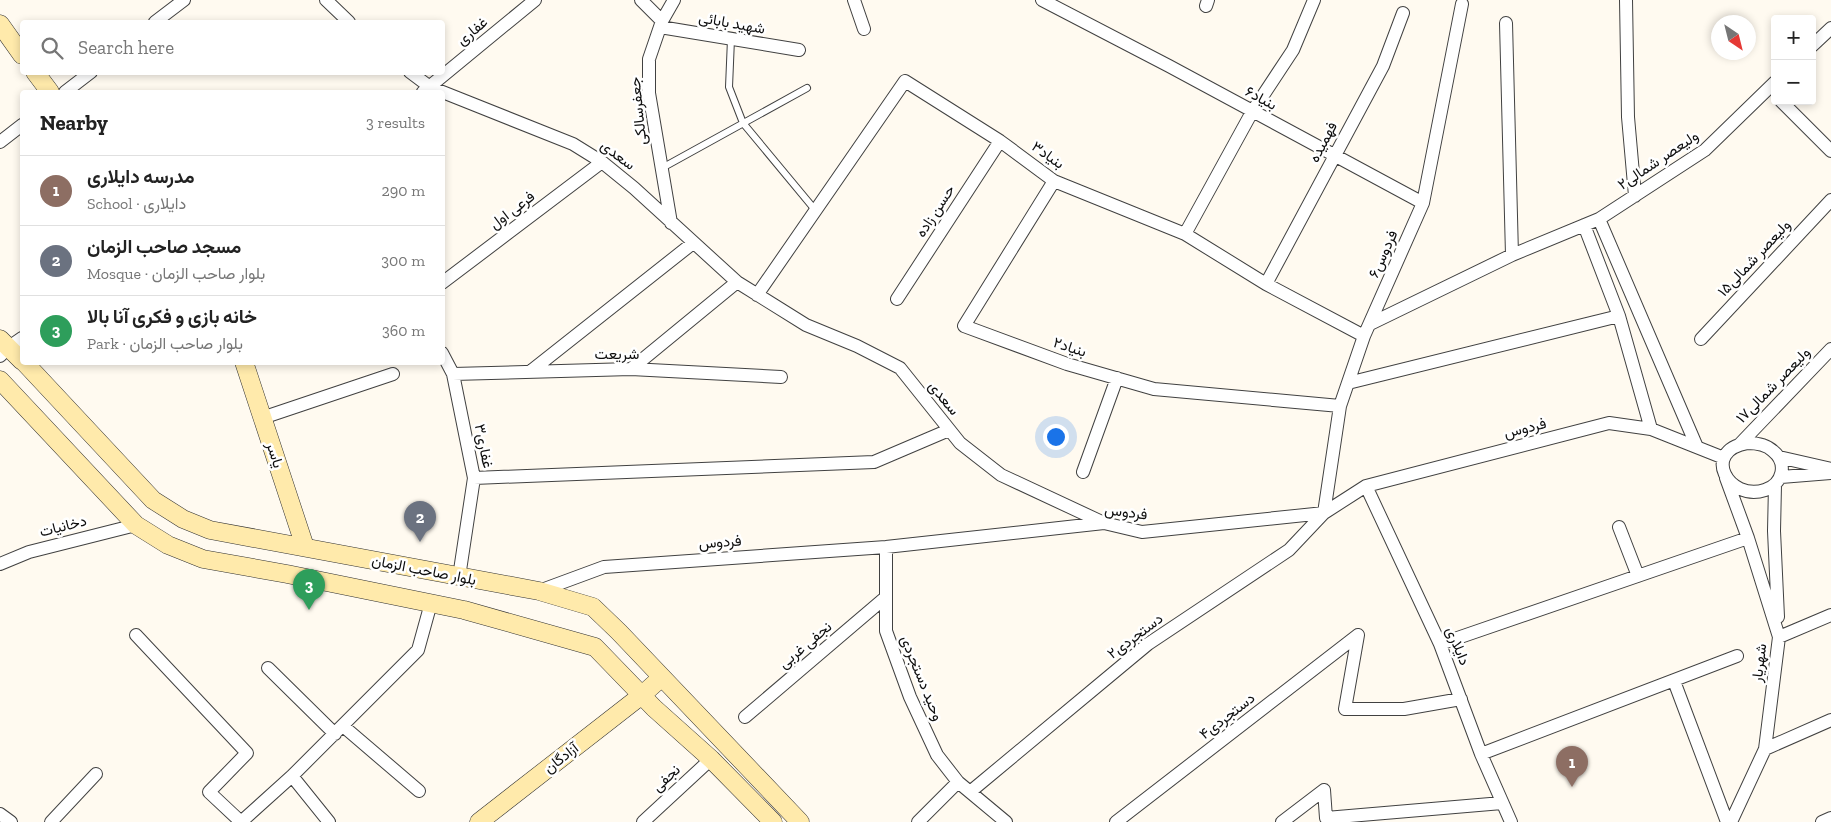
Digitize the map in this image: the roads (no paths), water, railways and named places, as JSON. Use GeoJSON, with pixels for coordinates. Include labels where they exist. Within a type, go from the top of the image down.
{"type":"FeatureCollection","features":[{"type":"Feature","properties":{"kind":"main road"},"geometry":{"type":"LineString","coordinates":[[0,24],[20,52]]}},
{"type":"Feature","properties":{"kind":"main road"},"geometry":{"type":"LineString","coordinates":[[37,75],[48,90]]}},
{"type":"Feature","properties":{"kind":"main road","name":"بلوار صاحب الزمان"},"geometry":{"type":"LineString","coordinates":[[8,345],[20,359]]}},
{"type":"Feature","properties":{"kind":"main road","name":"بلوار صاحب الزمان"},"geometry":{"type":"LineString","coordinates":[[26,365],[154,500],[183,519],[210,530],[538,590],[593,608],[619,632],[800,822]]}},
{"type":"Feature","properties":{"kind":"main road","name":"یاسر"},"geometry":{"type":"LineString","coordinates":[[245,365],[305,547]]}},
{"type":"Feature","properties":{"kind":"main road","name":"بلوار صاحب الزمان"},"geometry":{"type":"LineString","coordinates":[[0,380],[136,525],[168,544],[203,559],[464,610],[595,647],[642,695],[711,758],[773,822]]}},
{"type":"Feature","properties":{"kind":"main road","name":"آزادگان"},"geometry":{"type":"LineString","coordinates":[[480,822],[642,695],[662,677]]}},
{"type":"Feature","properties":{"kind":"street"},"geometry":{"type":"LineString","coordinates":[[158,20],[184,0]]}},
{"type":"Feature","properties":{"kind":"street"},"geometry":{"type":"LineString","coordinates":[[326,0],[347,20]]}},
{"type":"Feature","properties":{"kind":"street"},"geometry":{"type":"LineString","coordinates":[[641,0],[661,24]]}},
{"type":"Feature","properties":{"kind":"street","name":"جعفرسالکی"},"geometry":{"type":"LineString","coordinates":[[671,222],[649,92],[649,59],[661,24],[674,0]]}},
{"type":"Feature","properties":{"kind":"street"},"geometry":{"type":"LineString","coordinates":[[854,0],[864,29]]}},
{"type":"Feature","properties":{"kind":"street","name":"بنیاد۶"},"geometry":{"type":"LineString","coordinates":[[1042,0],[1424,204]]}},
{"type":"Feature","properties":{"kind":"street"},"geometry":{"type":"LineString","coordinates":[[1185,234],[1252,112],[1293,50],[1314,0]]}},
{"type":"Feature","properties":{"kind":"street"},"geometry":{"type":"LineString","coordinates":[[1626,0],[1628,117],[1635,196]]}},
{"type":"Feature","properties":{"kind":"street","name":"غفاری"},"geometry":{"type":"LineString","coordinates":[[445,74],[533,1]]}},
{"type":"Feature","properties":{"kind":"street","name":"فردوس۶"},"geometry":{"type":"LineString","coordinates":[[1324,513],[1340,406],[1364,336],[1424,204],[1462,4]]}},
{"type":"Feature","properties":{"kind":"street","name":"فهمیده"},"geometry":{"type":"LineString","coordinates":[[1266,284],[1383,66],[1403,13]]}},
{"type":"Feature","properties":{"kind":"street"},"geometry":{"type":"LineString","coordinates":[[1506,23],[1512,255]]}},
{"type":"Feature","properties":{"kind":"street","name":"شهید بابائی"},"geometry":{"type":"LineString","coordinates":[[661,24],[731,39],[799,50]]}},
{"type":"Feature","properties":{"kind":"street"},"geometry":{"type":"LineString","coordinates":[[1816,42],[1831,28]]}},
{"type":"Feature","properties":{"kind":"street"},"geometry":{"type":"LineString","coordinates":[[68,90],[87,75]]}},
{"type":"Feature","properties":{"kind":"street"},"geometry":{"type":"LineString","coordinates":[[413,75],[426,90]]}},
{"type":"Feature","properties":{"kind":"street","name":"غفاری"},"geometry":{"type":"LineString","coordinates":[[426,90],[444,75]]}},
{"type":"Feature","properties":{"kind":"street","name":"بنیاد۳"},"geometry":{"type":"LineString","coordinates":[[816,211],[905,81],[1000,141],[1054,181],[1185,234],[1266,284],[1364,336]]}},
{"type":"Feature","properties":{"kind":"street","name":"ولیعصر شمالی۲"},"geometry":{"type":"LineString","coordinates":[[1370,324],[1512,255],[1599,219],[1705,150],[1771,90]]}},
{"type":"Feature","properties":{"kind":"street","name":"سعدی"},"geometry":{"type":"LineString","coordinates":[[445,97],[573,144],[602,162],[634,188],[737,282],[806,325],[857,346],[900,368],[960,443],[1002,476],[1104,523]]}},
{"type":"Feature","properties":{"kind":"street"},"geometry":{"type":"LineString","coordinates":[[1785,105],[1831,151]]}},
{"type":"Feature","properties":{"kind":"street"},"geometry":{"type":"LineString","coordinates":[[0,142],[20,127]]}},
{"type":"Feature","properties":{"kind":"street","name":"حسن زاده"},"geometry":{"type":"LineString","coordinates":[[897,299],[1000,141]]}},
{"type":"Feature","properties":{"kind":"street","name":"فرعی اول"},"geometry":{"type":"LineString","coordinates":[[445,281],[602,162]]}},
{"type":"Feature","properties":{"kind":"street","name":"بنیاد۲"},"geometry":{"type":"LineString","coordinates":[[1054,181],[964,326],[1067,364],[1154,389],[1340,406]]}},
{"type":"Feature","properties":{"kind":"street","name":"ولیعصر شمالی۱۵"},"geometry":{"type":"LineString","coordinates":[[1701,338],[1831,200]]}},
{"type":"Feature","properties":{"kind":"street"},"geometry":{"type":"LineString","coordinates":[[758,295],[816,211]]}},
{"type":"Feature","properties":{"kind":"street"},"geometry":{"type":"LineString","coordinates":[[1599,219],[1697,447]]}},
{"type":"Feature","properties":{"kind":"street"},"geometry":{"type":"LineString","coordinates":[[1584,225],[1619,316],[1651,429]]}},
{"type":"Feature","properties":{"kind":"street"},"geometry":{"type":"LineString","coordinates":[[531,371],[693,243]]}},
{"type":"Feature","properties":{"kind":"street"},"geometry":{"type":"LineString","coordinates":[[631,369],[737,282]]}},
{"type":"Feature","properties":{"kind":"street"},"geometry":{"type":"LineString","coordinates":[[1348,383],[1619,316]]}},
{"type":"Feature","properties":{"kind":"street","name":"ولیعصر شمالی۱۷"},"geometry":{"type":"LineString","coordinates":[[1738,444],[1831,349]]}},
{"type":"Feature","properties":{"kind":"street","name":"غفاری۳"},"geometry":{"type":"LineString","coordinates":[[445,359],[453,374],[474,478],[459,577]]}},
{"type":"Feature","properties":{"kind":"street","name":"شریعت"},"geometry":{"type":"LineString","coordinates":[[453,374],[631,369],[781,377]]}},
{"type":"Feature","properties":{"kind":"street"},"geometry":{"type":"LineString","coordinates":[[262,418],[394,374]]}},
{"type":"Feature","properties":{"kind":"street"},"geometry":{"type":"LineString","coordinates":[[1083,472],[1116,378]]}},
{"type":"Feature","properties":{"kind":"street","name":"فردوس"},"geometry":{"type":"LineString","coordinates":[[538,590],[604,567],[886,547],[1104,523],[1142,532],[1324,513],[1366,486],[1609,423],[1651,429],[1724,458]]}},
{"type":"Feature","properties":{"kind":"street"},"geometry":{"type":"LineString","coordinates":[[474,478],[874,462],[949,430]]}},
{"type":"Feature","properties":{"kind":"street"},"geometry":{"type":"LineString","coordinates":[[1831,474],[1778,481],[1766,490],[1749,491],[1732,485],[1726,478],[1722,468],[1724,458],[1730,450],[1738,444],[1748,443],[1764,445],[1772,450],[1779,457],[1783,466],[1778,481],[1774,531],[1779,636],[1831,615]]}},
{"type":"Feature","properties":{"kind":"street"},"geometry":{"type":"LineString","coordinates":[[1779,457],[1831,469]]}},
{"type":"Feature","properties":{"kind":"street","name":"شهریار"},"geometry":{"type":"LineString","coordinates":[[1726,478],[1748,538],[1779,636],[1765,749],[1729,822]]}},
{"type":"Feature","properties":{"kind":"street","name":"دایلاری"},"geometry":{"type":"LineString","coordinates":[[1366,486],[1440,644],[1481,754],[1511,822]]}},
{"type":"Feature","properties":{"kind":"street","name":"دستجردی۲"},"geometry":{"type":"LineString","coordinates":[[970,792],[1148,644],[1289,550],[1324,513]]}},
{"type":"Feature","properties":{"kind":"street","name":"دخانیات"},"geometry":{"type":"LineString","coordinates":[[0,564],[29,552],[136,525]]}},
{"type":"Feature","properties":{"kind":"street"},"geometry":{"type":"LineString","coordinates":[[1619,526],[1638,576]]}},
{"type":"Feature","properties":{"kind":"street"},"geometry":{"type":"LineString","coordinates":[[1440,644],[1748,538]]}},
{"type":"Feature","properties":{"kind":"street","name":"وحید دستجردی"},"geometry":{"type":"LineString","coordinates":[[886,547],[886,631],[910,697],[937,755],[958,782],[970,792]]}},
{"type":"Feature","properties":{"kind":"street","name":"نجفی غربی"},"geometry":{"type":"LineString","coordinates":[[745,717],[886,597]]}},
{"type":"Feature","properties":{"kind":"street"},"geometry":{"type":"LineString","coordinates":[[136,636],[247,753],[209,792],[241,822],[292,776],[418,650],[430,603]]}},
{"type":"Feature","properties":{"kind":"street","name":"دستجردی۴"},"geometry":{"type":"LineString","coordinates":[[1116,822],[1358,635],[1345,709],[1404,709],[1461,699]]}},
{"type":"Feature","properties":{"kind":"street"},"geometry":{"type":"LineString","coordinates":[[1481,754],[1737,656]]}},
{"type":"Feature","properties":{"kind":"street"},"geometry":{"type":"LineString","coordinates":[[268,668],[339,730],[419,791]]}},
{"type":"Feature","properties":{"kind":"street"},"geometry":{"type":"LineString","coordinates":[[1674,681],[1729,822]]}},
{"type":"Feature","properties":{"kind":"street"},"geometry":{"type":"LineString","coordinates":[[1765,749],[1831,720]]}},
{"type":"Feature","properties":{"kind":"street","name":"نجفی"},"geometry":{"type":"LineString","coordinates":[[643,822],[711,758]]}},
{"type":"Feature","properties":{"kind":"street"},"geometry":{"type":"LineString","coordinates":[[51,822],[96,774]]}},
{"type":"Feature","properties":{"kind":"street"},"geometry":{"type":"LineString","coordinates":[[292,776],[329,822]]}},
{"type":"Feature","properties":{"kind":"street"},"geometry":{"type":"LineString","coordinates":[[918,822],[958,782]]}},
{"type":"Feature","properties":{"kind":"street"},"geometry":{"type":"LineString","coordinates":[[1282,822],[1324,790],[1326,818],[1502,803]]}},
{"type":"Feature","properties":{"kind":"street"},"geometry":{"type":"LineString","coordinates":[[970,792],[1006,822]]}},
{"type":"Feature","properties":{"kind":"street"},"geometry":{"type":"LineString","coordinates":[[0,814],[11,822]]}},
{"type":"Feature","properties":{"kind":"street"},"geometry":{"type":"LineString","coordinates":[[1822,822],[1831,818]]}},
{"type":"Feature","properties":{"kind":"lane"},"geometry":{"type":"LineString","coordinates":[[731,39],[729,87],[743,124],[816,211]]}},
{"type":"Feature","properties":{"kind":"lane"},"geometry":{"type":"LineString","coordinates":[[661,169],[807,88]]}},
{"type":"Feature","properties":{"kind":"place","name":"مسجد صاحب الزمان"},"geometry":{"type":"Point","coordinates":[420,542]}},
{"type":"Feature","properties":{"kind":"place","name":"خانه بازی و فکری آنا بالا"},"geometry":{"type":"Point","coordinates":[309,610]}},
{"type":"Feature","properties":{"kind":"place","name":"مدرسه دایلاری"},"geometry":{"type":"Point","coordinates":[1572,787]}}]}
